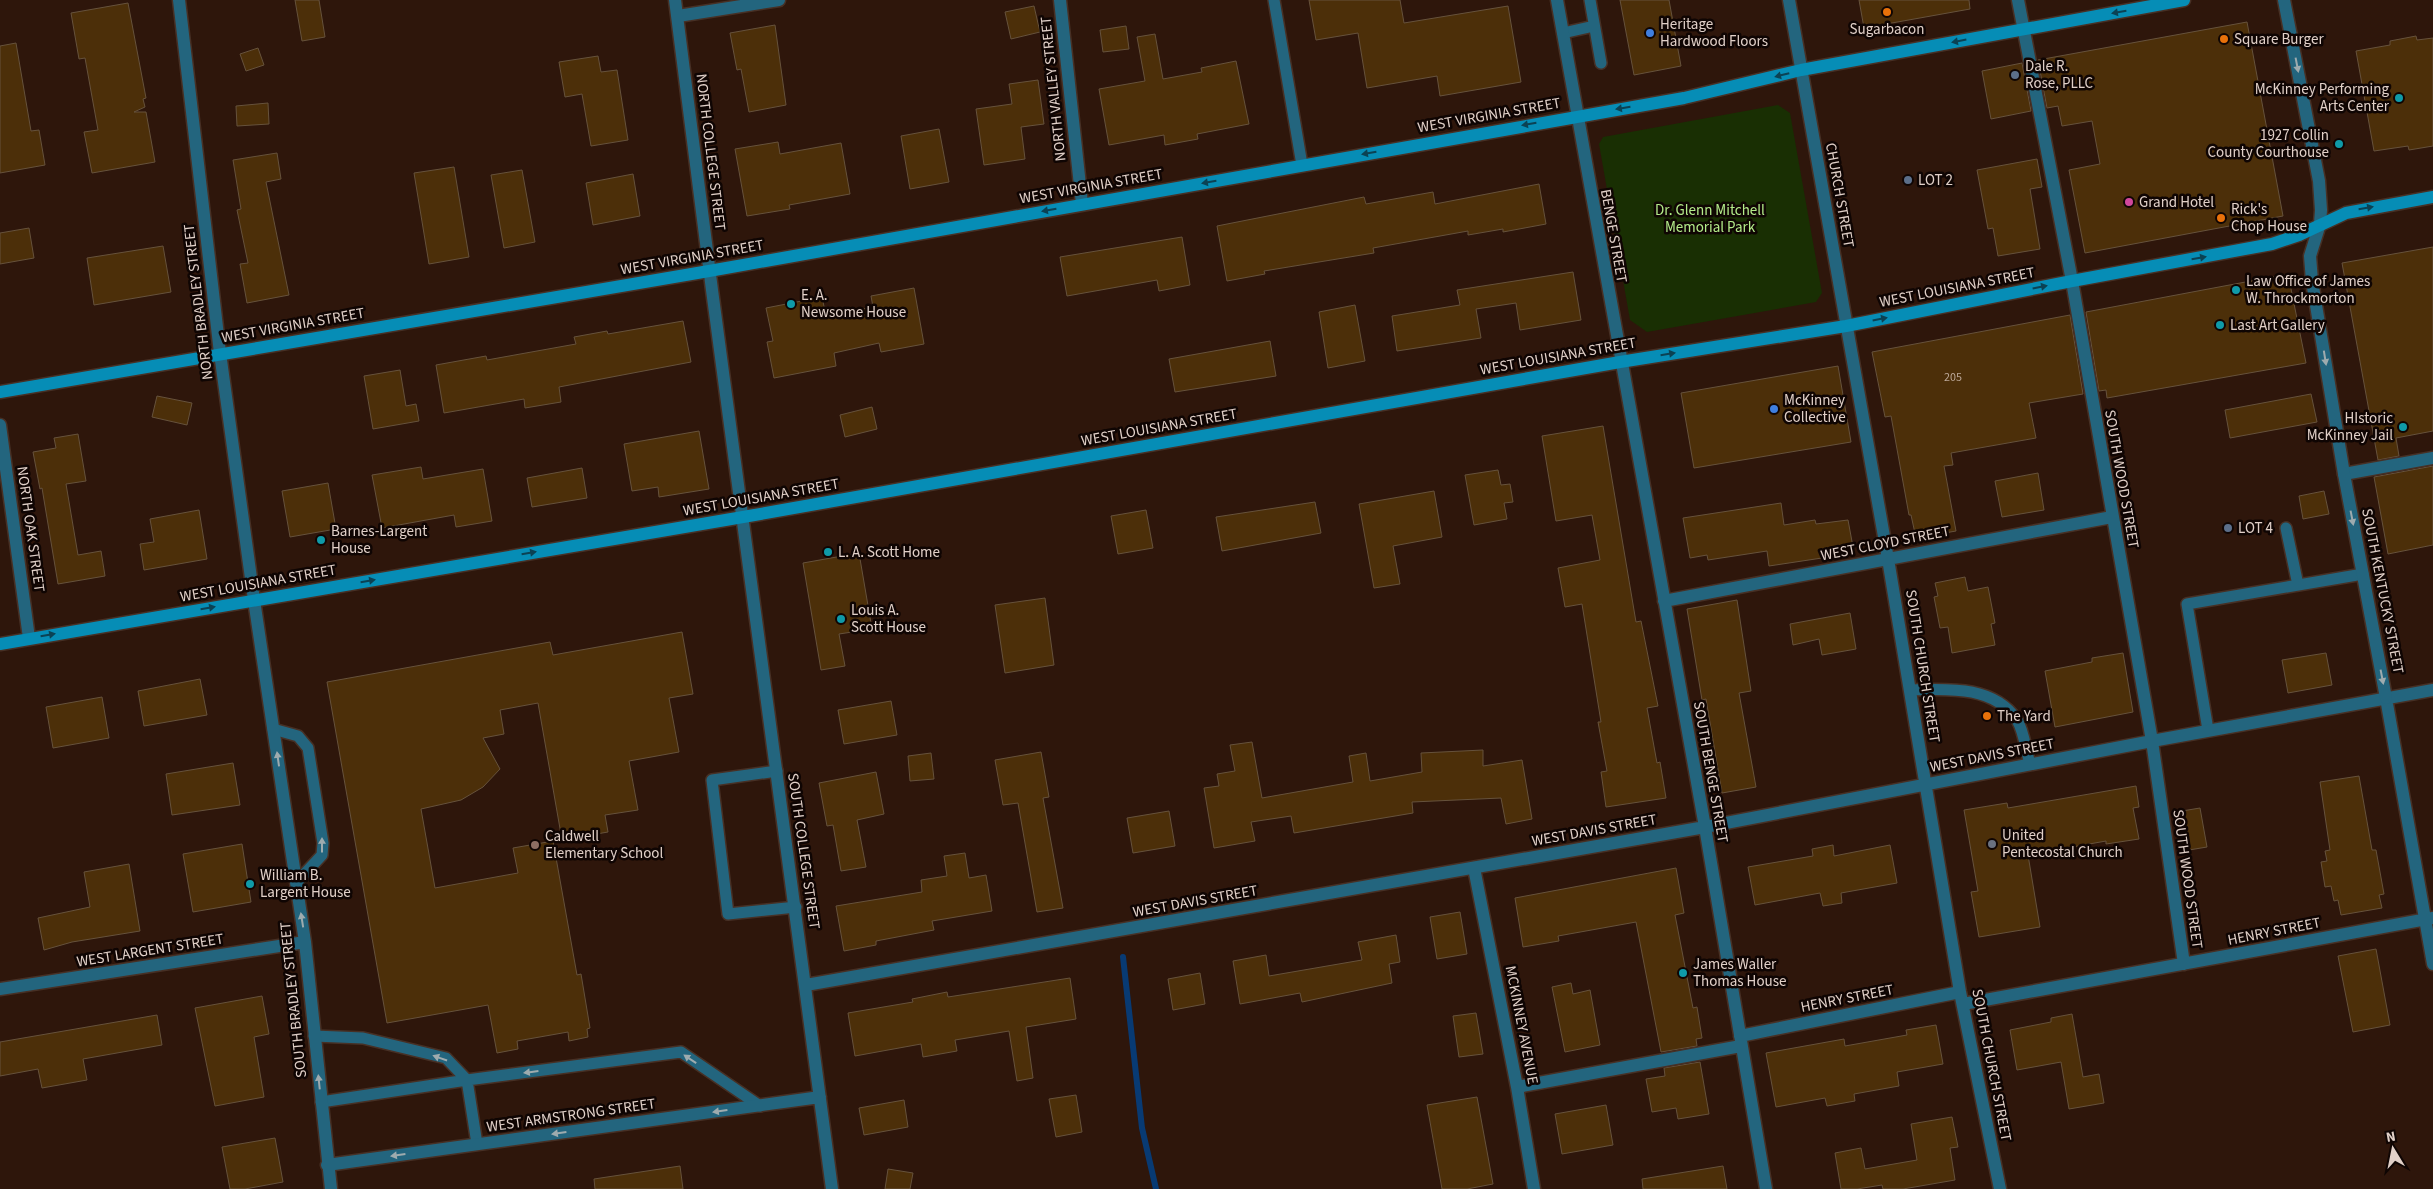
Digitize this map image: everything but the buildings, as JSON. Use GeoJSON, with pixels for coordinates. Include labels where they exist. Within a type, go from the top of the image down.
{"type":"FeatureCollection","features":[{"type":"Feature","properties":{"kind":"main road","name":"WEST VIRGINIA STREET"},"geometry":{"type":"LineString","coordinates":[[0,392],[709,271],[1707,93],[1801,70],[2184,0]]}},
{"type":"Feature","properties":{"kind":"main road","name":"WEST LOUISIANA STREET"},"geometry":{"type":"LineString","coordinates":[[0,644],[1620,362],[1846,326],[2272,244],[2299,235],[2320,224],[2359,209],[2433,197]]}},
{"type":"Feature","properties":{"kind":"street","name":"NORTH BRADLEY STREET"},"geometry":{"type":"LineString","coordinates":[[179,0],[220,353],[254,600]]}},
{"type":"Feature","properties":{"kind":"street","name":"NORTH COLLEGE STREET"},"geometry":{"type":"LineString","coordinates":[[675,0],[709,271],[743,516]]}},
{"type":"Feature","properties":{"kind":"street"},"geometry":{"type":"LineString","coordinates":[[678,16],[779,0]]}},
{"type":"Feature","properties":{"kind":"street","name":"NORTH VALLEY STREET"},"geometry":{"type":"LineString","coordinates":[[1060,0],[1082,204]]}},
{"type":"Feature","properties":{"kind":"street","name":"BENGE STREET"},"geometry":{"type":"LineString","coordinates":[[1557,0],[1620,362]]}},
{"type":"Feature","properties":{"kind":"street","name":"CHURCH STREET"},"geometry":{"type":"LineString","coordinates":[[1789,0],[1846,326]]}},
{"type":"Feature","properties":{"kind":"street","name":"SOUTH WOOD STREET"},"geometry":{"type":"LineString","coordinates":[[2018,0],[2072,281],[2152,741],[2184,964]]}},
{"type":"Feature","properties":{"kind":"street","name":"SOUTH KENTUCKY STREET"},"geometry":{"type":"LineString","coordinates":[[2284,0],[2319,181],[2320,224],[2310,256],[2312,281],[2344,474],[2429,918],[2433,964]]}},
{"type":"Feature","properties":{"kind":"street","name":"SOUTH CHURCH STREET"},"geometry":{"type":"LineString","coordinates":[[1846,326],[1888,559],[1962,998],[2000,1189]]}},
{"type":"Feature","properties":{"kind":"street","name":"SOUTH BENGE STREET"},"geometry":{"type":"LineString","coordinates":[[1620,362],[1705,827],[1766,1189]]}},
{"type":"Feature","properties":{"kind":"street","name":"NORTH OAK STREET"},"geometry":{"type":"LineString","coordinates":[[0,425],[30,638]]}},
{"type":"Feature","properties":{"kind":"street"},"geometry":{"type":"LineString","coordinates":[[2344,474],[2433,458]]}},
{"type":"Feature","properties":{"kind":"street","name":"SOUTH COLLEGE STREET"},"geometry":{"type":"LineString","coordinates":[[743,516],[832,1189]]}},
{"type":"Feature","properties":{"kind":"street","name":"WEST CLOYD STREET"},"geometry":{"type":"LineString","coordinates":[[1664,601],[2112,517]]}},
{"type":"Feature","properties":{"kind":"street","name":"SOUTH BRADLEY STREET"},"geometry":{"type":"LineString","coordinates":[[254,600],[305,942],[331,1189]]}},
{"type":"Feature","properties":{"kind":"street","name":"WEST DAVIS STREET"},"geometry":{"type":"LineString","coordinates":[[806,985],[1705,827],[2208,730],[2433,690]]}},
{"type":"Feature","properties":{"kind":"street","name":"MCKINNEY AVENUE"},"geometry":{"type":"LineString","coordinates":[[1474,868],[1517,1086],[1534,1189]]}},
{"type":"Feature","properties":{"kind":"street","name":"HENRY STREET"},"geometry":{"type":"LineString","coordinates":[[1517,1086],[1654,1062],[1740,1041],[1962,998],[2033,992],[2429,918]]}},
{"type":"Feature","properties":{"kind":"street","name":"WEST LARGENT STREET"},"geometry":{"type":"LineString","coordinates":[[0,989],[305,942]]}},
{"type":"Feature","properties":{"kind":"street","name":"WEST ARMSTRONG STREET"},"geometry":{"type":"LineString","coordinates":[[327,1165],[820,1097]]}},
{"type":"Feature","properties":{"kind":"lane"},"geometry":{"type":"LineString","coordinates":[[1274,0],[1302,165]]}},
{"type":"Feature","properties":{"kind":"lane"},"geometry":{"type":"LineString","coordinates":[[1590,0],[1600,64]]}},
{"type":"Feature","properties":{"kind":"lane"},"geometry":{"type":"LineString","coordinates":[[1563,33],[1594,26]]}},
{"type":"Feature","properties":{"kind":"lane"},"geometry":{"type":"LineString","coordinates":[[2286,528],[2298,585]]}},
{"type":"Feature","properties":{"kind":"lane"},"geometry":{"type":"LineString","coordinates":[[2208,730],[2188,604],[2363,574]]}},
{"type":"Feature","properties":{"kind":"lane"},"geometry":{"type":"LineString","coordinates":[[1910,690],[1954,689],[1986,695],[2004,706],[2018,721],[2030,764]]}},
{"type":"Feature","properties":{"kind":"lane"},"geometry":{"type":"LineString","coordinates":[[273,729],[298,736],[308,748],[323,844],[322,855],[296,883]]}},
{"type":"Feature","properties":{"kind":"lane"},"geometry":{"type":"LineString","coordinates":[[777,772],[712,780],[728,914],[796,907]]}},
{"type":"Feature","properties":{"kind":"lane"},"geometry":{"type":"LineString","coordinates":[[314,1036],[362,1038],[446,1058],[467,1080],[476,1144]]}},
{"type":"Feature","properties":{"kind":"lane"},"geometry":{"type":"LineString","coordinates":[[321,1102],[467,1080],[681,1052],[760,1106]]}},
{"type":"Feature","properties":{"kind":"green space","name":"Dr. Glenn Mitchell Memorial Park"},"geometry":{"type":"Polygon","coordinates":[[[1778,105],[1790,113],[1822,293],[1816,302],[1647,332],[1630,320],[1599,144],[1603,137],[1778,105]]]}},
{"type":"Feature","properties":{"kind":"waterway"},"geometry":{"type":"LineString","coordinates":[[1123,957],[1142,1128],[1156,1189]]}},
{"type":"Feature","properties":{"kind":"place","name":"Sugarbacon"},"geometry":{"type":"Point","coordinates":[1887,12]}},
{"type":"Feature","properties":{"kind":"place","name":"Heritage Hardwood Floors"},"geometry":{"type":"Point","coordinates":[1650,33]}},
{"type":"Feature","properties":{"kind":"place","name":"Square Burger"},"geometry":{"type":"Point","coordinates":[2224,39]}},
{"type":"Feature","properties":{"kind":"place","name":"Dale R. Rose, PLLC"},"geometry":{"type":"Point","coordinates":[2015,75]}},
{"type":"Feature","properties":{"kind":"place","name":"McKinney Performing Arts Center"},"geometry":{"type":"Point","coordinates":[2399,98]}},
{"type":"Feature","properties":{"kind":"place","name":"1927 Collin County Courthouse"},"geometry":{"type":"Point","coordinates":[2339,144]}},
{"type":"Feature","properties":{"kind":"place","name":"LOT 2"},"geometry":{"type":"Point","coordinates":[1908,180]}},
{"type":"Feature","properties":{"kind":"place","name":"Grand Hotel"},"geometry":{"type":"Point","coordinates":[2129,202]}},
{"type":"Feature","properties":{"kind":"place","name":"Rick's Chop House"},"geometry":{"type":"Point","coordinates":[2221,218]}},
{"type":"Feature","properties":{"kind":"place","name":"Law Office of James W. Throckmorton"},"geometry":{"type":"Point","coordinates":[2236,290]}},
{"type":"Feature","properties":{"kind":"place","name":"E. A. Newsome House"},"geometry":{"type":"Point","coordinates":[791,304]}},
{"type":"Feature","properties":{"kind":"place","name":"Last Art Gallery"},"geometry":{"type":"Point","coordinates":[2220,325]}},
{"type":"Feature","properties":{"kind":"place","name":"McKinney Collective"},"geometry":{"type":"Point","coordinates":[1774,409]}},
{"type":"Feature","properties":{"kind":"place","name":"HIstoric McKinney Jail"},"geometry":{"type":"Point","coordinates":[2403,427]}},
{"type":"Feature","properties":{"kind":"place","name":"LOT 4"},"geometry":{"type":"Point","coordinates":[2228,528]}},
{"type":"Feature","properties":{"kind":"place","name":"Barnes-Largent House"},"geometry":{"type":"Point","coordinates":[321,540]}},
{"type":"Feature","properties":{"kind":"place","name":"L. A. Scott Home"},"geometry":{"type":"Point","coordinates":[828,552]}},
{"type":"Feature","properties":{"kind":"place","name":"Louis A. Scott House"},"geometry":{"type":"Point","coordinates":[841,619]}},
{"type":"Feature","properties":{"kind":"place","name":"The Yard"},"geometry":{"type":"Point","coordinates":[1987,716]}},
{"type":"Feature","properties":{"kind":"place","name":"United Pentecostal Church"},"geometry":{"type":"Point","coordinates":[1992,844]}},
{"type":"Feature","properties":{"kind":"place","name":"Caldwell Elementary School"},"geometry":{"type":"Point","coordinates":[535,845]}},
{"type":"Feature","properties":{"kind":"place","name":"William B. Largent House"},"geometry":{"type":"Point","coordinates":[250,884]}},
{"type":"Feature","properties":{"kind":"place","name":"James Waller Thomas House"},"geometry":{"type":"Point","coordinates":[1683,973]}}]}
